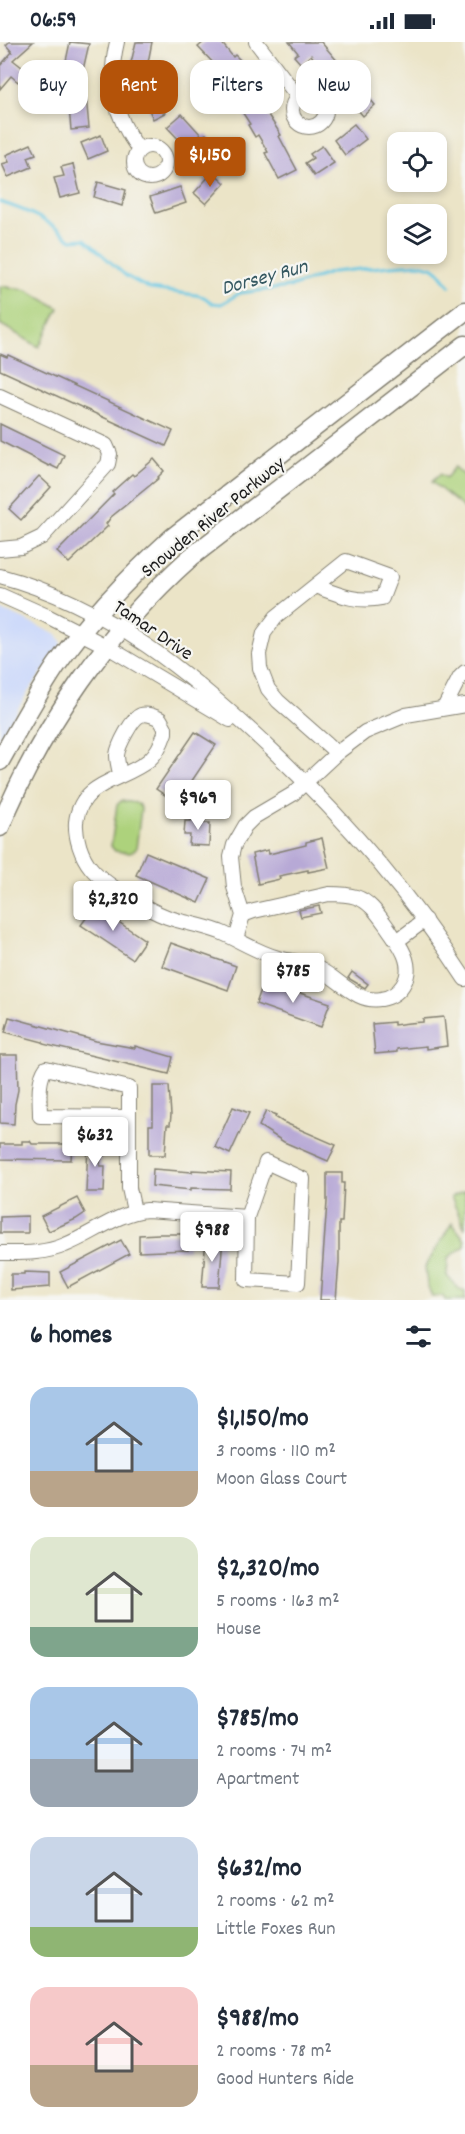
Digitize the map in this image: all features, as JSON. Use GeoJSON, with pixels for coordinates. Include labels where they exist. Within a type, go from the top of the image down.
{"type":"FeatureCollection","features":[{"type":"Feature","properties":{"kind":"main road","name":"Snowden River Parkway"},"geometry":{"type":"LineString","coordinates":[[0,761],[57,665],[96,614],[144,563],[174,537],[465,311]]}},
{"type":"Feature","properties":{"kind":"main road","name":"Snowden River Parkway"},"geometry":{"type":"LineString","coordinates":[[0,827],[37,748],[81,680],[120,628],[161,584],[191,557],[465,345]]}},
{"type":"Feature","properties":{"kind":"street"},"geometry":{"type":"LineString","coordinates":[[117,42],[112,68],[114,96],[121,121],[139,150]]}},
{"type":"Feature","properties":{"kind":"street"},"geometry":{"type":"LineString","coordinates":[[256,42],[296,94]]}},
{"type":"Feature","properties":{"kind":"street"},"geometry":{"type":"LineString","coordinates":[[0,396],[106,445],[110,453],[108,464],[42,537],[21,547],[0,549]]}},
{"type":"Feature","properties":{"kind":"street"},"geometry":{"type":"LineString","coordinates":[[315,586],[348,599],[372,600],[382,598],[390,578],[346,561],[315,586],[270,624],[261,642],[260,668],[268,689],[278,701],[337,753]]}},
{"type":"Feature","properties":{"kind":"street","name":"Tamar Drive"},"geometry":{"type":"LineString","coordinates":[[0,576],[57,596],[96,614],[155,650],[189,676],[306,782],[368,849],[425,920],[465,979]]}},
{"type":"Feature","properties":{"kind":"street","name":"Tamar Drive"},"geometry":{"type":"LineString","coordinates":[[0,595],[82,632],[213,709],[268,746]]}},
{"type":"Feature","properties":{"kind":"street"},"geometry":{"type":"LineString","coordinates":[[444,708],[465,672]]}},
{"type":"Feature","properties":{"kind":"street"},"geometry":{"type":"LineString","coordinates":[[236,939],[243,915],[234,887],[231,857],[239,834],[254,817],[293,794],[337,753],[364,732],[406,715],[465,705]]}},
{"type":"Feature","properties":{"kind":"street"},"geometry":{"type":"LineString","coordinates":[[120,774],[86,796],[78,812],[76,823],[79,846],[92,870],[135,902],[167,917],[204,926],[266,954],[317,968],[354,993],[369,999],[382,999],[396,992],[406,981],[406,959],[397,940],[373,908],[357,897],[329,894],[243,915]]}},
{"type":"Feature","properties":{"kind":"street"},"geometry":{"type":"LineString","coordinates":[[397,940],[425,920]]}},
{"type":"Feature","properties":{"kind":"street"},"geometry":{"type":"LineString","coordinates":[[129,1117],[40,1116],[40,1089],[43,1073],[46,1068],[129,1088],[129,1117],[129,1188],[134,1211]]}},
{"type":"Feature","properties":{"kind":"street"},"geometry":{"type":"LineString","coordinates":[[266,1162],[303,1179],[298,1283],[246,1280],[247,1217],[266,1162]]}},
{"type":"Feature","properties":{"kind":"street"},"geometry":{"type":"LineString","coordinates":[[0,1253],[52,1250],[134,1211],[247,1217]]}},
{"type":"Feature","properties":{"kind":"shaded area"},"geometry":{"type":"Polygon","coordinates":[[[0,609],[56,634],[61,641],[61,646],[26,695],[0,740],[0,609]]]}},
{"type":"Feature","properties":{"kind":"green space"},"geometry":{"type":"Polygon","coordinates":[[[0,286],[27,290],[59,308],[39,347],[0,324],[0,286]]]}},
{"type":"Feature","properties":{"kind":"green space"},"geometry":{"type":"Polygon","coordinates":[[[455,467],[465,476],[465,509],[432,482],[440,474],[446,478],[455,467]]]}},
{"type":"Feature","properties":{"kind":"green space"},"geometry":{"type":"Polygon","coordinates":[[[121,801],[137,803],[141,808],[136,849],[130,853],[115,851],[111,846],[117,805],[121,801]]]}},
{"type":"Feature","properties":{"kind":"green space"},"geometry":{"type":"Polygon","coordinates":[[[465,1191],[465,1229],[451,1197],[465,1191]]]}},
{"type":"Feature","properties":{"kind":"green space"},"geometry":{"type":"Polygon","coordinates":[[[452,1223],[465,1240],[465,1246],[448,1258],[447,1276],[465,1292],[465,1300],[445,1300],[443,1296],[432,1297],[427,1284],[425,1267],[452,1223]]]}},
{"type":"Feature","properties":{"kind":"building"},"geometry":{"type":"Polygon","coordinates":[[[9,42],[33,42],[13,60],[18,64],[18,82],[11,76],[0,89],[0,66],[12,52],[6,45],[9,42]]]}},
{"type":"Feature","properties":{"kind":"building"},"geometry":{"type":"Polygon","coordinates":[[[70,42],[89,44],[85,60],[66,60],[70,42]]]}},
{"type":"Feature","properties":{"kind":"building"},"geometry":{"type":"Polygon","coordinates":[[[136,42],[152,42],[148,60],[132,60],[136,42]]]}},
{"type":"Feature","properties":{"kind":"building"},"geometry":{"type":"Polygon","coordinates":[[[204,42],[221,42],[233,57],[235,55],[240,60],[210,60],[198,47],[204,42]]]}},
{"type":"Feature","properties":{"kind":"building"},"geometry":{"type":"Polygon","coordinates":[[[289,42],[321,42],[336,60],[315,60],[311,55],[305,60],[298,60],[294,56],[298,53],[289,42]]]}},
{"type":"Feature","properties":{"kind":"building"},"geometry":{"type":"Polygon","coordinates":[[[70,114],[88,114],[89,128],[71,130],[70,114]]]}},
{"type":"Feature","properties":{"kind":"building"},"geometry":{"type":"Polygon","coordinates":[[[151,114],[163,114],[153,119],[151,114]]]}},
{"type":"Feature","properties":{"kind":"building"},"geometry":{"type":"Polygon","coordinates":[[[182,114],[202,136],[206,134],[222,156],[208,166],[203,160],[201,161],[186,139],[182,143],[167,127],[182,114]]]}},
{"type":"Feature","properties":{"kind":"building"},"geometry":{"type":"Polygon","coordinates":[[[243,114],[268,114],[281,135],[279,136],[297,170],[279,179],[265,153],[268,152],[258,135],[255,137],[248,125],[250,124],[243,114]]]}},
{"type":"Feature","properties":{"kind":"building"},"geometry":{"type":"Polygon","coordinates":[[[354,124],[366,139],[345,155],[334,140],[354,124]]]}},
{"type":"Feature","properties":{"kind":"building"},"geometry":{"type":"Polygon","coordinates":[[[101,135],[107,151],[88,159],[81,143],[101,135]]]}},
{"type":"Feature","properties":{"kind":"building"},"geometry":{"type":"Polygon","coordinates":[[[31,144],[36,154],[28,157],[32,167],[8,177],[2,164],[9,162],[6,155],[31,144]]]}},
{"type":"Feature","properties":{"kind":"building"},"geometry":{"type":"Polygon","coordinates":[[[322,146],[334,163],[314,176],[305,163],[313,158],[310,154],[322,146]]]}},
{"type":"Feature","properties":{"kind":"building"},"geometry":{"type":"Polygon","coordinates":[[[73,164],[80,193],[60,198],[54,178],[64,176],[61,167],[73,164]]]}},
{"type":"Feature","properties":{"kind":"building"},"geometry":{"type":"Polygon","coordinates":[[[213,172],[225,183],[206,204],[194,193],[213,172]]]}},
{"type":"Feature","properties":{"kind":"building"},"geometry":{"type":"Polygon","coordinates":[[[98,182],[126,190],[122,206],[94,197],[98,182]]]}},
{"type":"Feature","properties":{"kind":"building"},"geometry":{"type":"Polygon","coordinates":[[[180,187],[186,203],[156,213],[150,197],[180,187]]]}},
{"type":"Feature","properties":{"kind":"building"},"geometry":{"type":"Polygon","coordinates":[[[0,354],[7,357],[8,355],[173,431],[166,446],[0,370],[0,354]]]}},
{"type":"Feature","properties":{"kind":"building"},"geometry":{"type":"Polygon","coordinates":[[[0,424],[64,455],[58,469],[0,441],[0,424]]]}},
{"type":"Feature","properties":{"kind":"building"},"geometry":{"type":"Polygon","coordinates":[[[154,459],[164,471],[159,478],[111,517],[106,524],[108,526],[69,563],[57,552],[114,494],[112,492],[154,459]]]}},
{"type":"Feature","properties":{"kind":"building"},"geometry":{"type":"Polygon","coordinates":[[[39,476],[51,487],[21,520],[9,509],[39,476]]]}},
{"type":"Feature","properties":{"kind":"building"},"geometry":{"type":"Polygon","coordinates":[[[195,732],[216,745],[177,803],[156,789],[195,732]]]}},
{"type":"Feature","properties":{"kind":"building"},"geometry":{"type":"Polygon","coordinates":[[[191,816],[204,817],[204,823],[210,823],[209,846],[189,845],[190,835],[184,835],[185,821],[191,821],[191,816]]]}},
{"type":"Feature","properties":{"kind":"building"},"geometry":{"type":"Polygon","coordinates":[[[322,838],[329,868],[279,876],[280,879],[258,884],[252,854],[268,850],[269,854],[306,845],[306,842],[322,838]]]}},
{"type":"Feature","properties":{"kind":"building"},"geometry":{"type":"Polygon","coordinates":[[[146,852],[210,879],[199,903],[136,875],[146,852]]]}},
{"type":"Feature","properties":{"kind":"building"},"geometry":{"type":"Polygon","coordinates":[[[95,906],[145,940],[132,959],[81,925],[95,906]]]}},
{"type":"Feature","properties":{"kind":"building"},"geometry":{"type":"Polygon","coordinates":[[[319,906],[321,913],[301,917],[299,910],[319,906]]]}},
{"type":"Feature","properties":{"kind":"building"},"geometry":{"type":"Polygon","coordinates":[[[171,943],[236,966],[228,990],[162,966],[171,943]]]}},
{"type":"Feature","properties":{"kind":"building"},"geometry":{"type":"Polygon","coordinates":[[[352,972],[368,984],[365,988],[348,978],[352,972]]]}},
{"type":"Feature","properties":{"kind":"building"},"geometry":{"type":"Polygon","coordinates":[[[264,981],[330,1003],[321,1027],[256,1004],[264,981]]]}},
{"type":"Feature","properties":{"kind":"building"},"geometry":{"type":"Polygon","coordinates":[[[9,1017],[96,1041],[135,1048],[135,1046],[173,1057],[169,1074],[43,1044],[43,1042],[5,1032],[9,1017]]]}},
{"type":"Feature","properties":{"kind":"building"},"geometry":{"type":"Polygon","coordinates":[[[444,1017],[447,1046],[397,1049],[397,1052],[375,1054],[372,1024],[394,1022],[394,1025],[444,1017]]]}},
{"type":"Feature","properties":{"kind":"building"},"geometry":{"type":"Polygon","coordinates":[[[0,1055],[17,1055],[18,1090],[14,1124],[0,1123],[0,1055]]]}},
{"type":"Feature","properties":{"kind":"building"},"geometry":{"type":"Polygon","coordinates":[[[153,1086],[169,1086],[171,1115],[170,1125],[167,1125],[165,1155],[149,1155],[149,1125],[153,1125],[153,1086]]]}},
{"type":"Feature","properties":{"kind":"building"},"geometry":{"type":"Polygon","coordinates":[[[233,1107],[249,1113],[230,1154],[215,1147],[233,1107]]]}},
{"type":"Feature","properties":{"kind":"building"},"geometry":{"type":"Polygon","coordinates":[[[266,1111],[276,1115],[275,1117],[283,1122],[336,1145],[328,1161],[284,1142],[259,1126],[266,1111]]]}},
{"type":"Feature","properties":{"kind":"building"},"geometry":{"type":"Polygon","coordinates":[[[22,1141],[30,1141],[32,1144],[72,1144],[71,1160],[0,1159],[0,1144],[22,1144],[22,1141]]]}},
{"type":"Feature","properties":{"kind":"building"},"geometry":{"type":"Polygon","coordinates":[[[88,1143],[105,1143],[105,1155],[101,1155],[100,1166],[105,1166],[104,1192],[86,1192],[88,1143]]]}},
{"type":"Feature","properties":{"kind":"building"},"geometry":{"type":"Polygon","coordinates":[[[153,1169],[231,1172],[230,1189],[191,1188],[191,1190],[152,1186],[153,1169]]]}},
{"type":"Feature","properties":{"kind":"building"},"geometry":{"type":"Polygon","coordinates":[[[327,1173],[342,1173],[342,1183],[344,1183],[342,1222],[339,1222],[336,1300],[320,1300],[327,1173]]]}},
{"type":"Feature","properties":{"kind":"building"},"geometry":{"type":"Polygon","coordinates":[[[77,1198],[85,1213],[49,1231],[41,1216],[77,1198]]]}},
{"type":"Feature","properties":{"kind":"building"},"geometry":{"type":"Polygon","coordinates":[[[28,1216],[28,1233],[0,1233],[0,1217],[28,1216]]]}},
{"type":"Feature","properties":{"kind":"building"},"geometry":{"type":"Polygon","coordinates":[[[188,1234],[188,1250],[139,1252],[139,1235],[188,1234]]]}},
{"type":"Feature","properties":{"kind":"building"},"geometry":{"type":"Polygon","coordinates":[[[206,1238],[223,1238],[219,1287],[202,1287],[206,1238]]]}},
{"type":"Feature","properties":{"kind":"building"},"geometry":{"type":"Polygon","coordinates":[[[121,1240],[129,1254],[68,1287],[60,1272],[121,1240]]]}},
{"type":"Feature","properties":{"kind":"building"},"geometry":{"type":"Polygon","coordinates":[[[24,1272],[50,1273],[50,1287],[11,1290],[11,1274],[24,1274],[24,1272]]]}},
{"type":"Feature","properties":{"kind":"waterway","name":"Dorsey Run"},"geometry":{"type":"LineString","coordinates":[[0,202],[38,217],[71,240],[85,239],[126,276],[150,289],[196,295],[212,303],[221,304],[240,293],[290,287],[333,272],[390,266],[419,264],[432,267],[450,286]]}}]}
